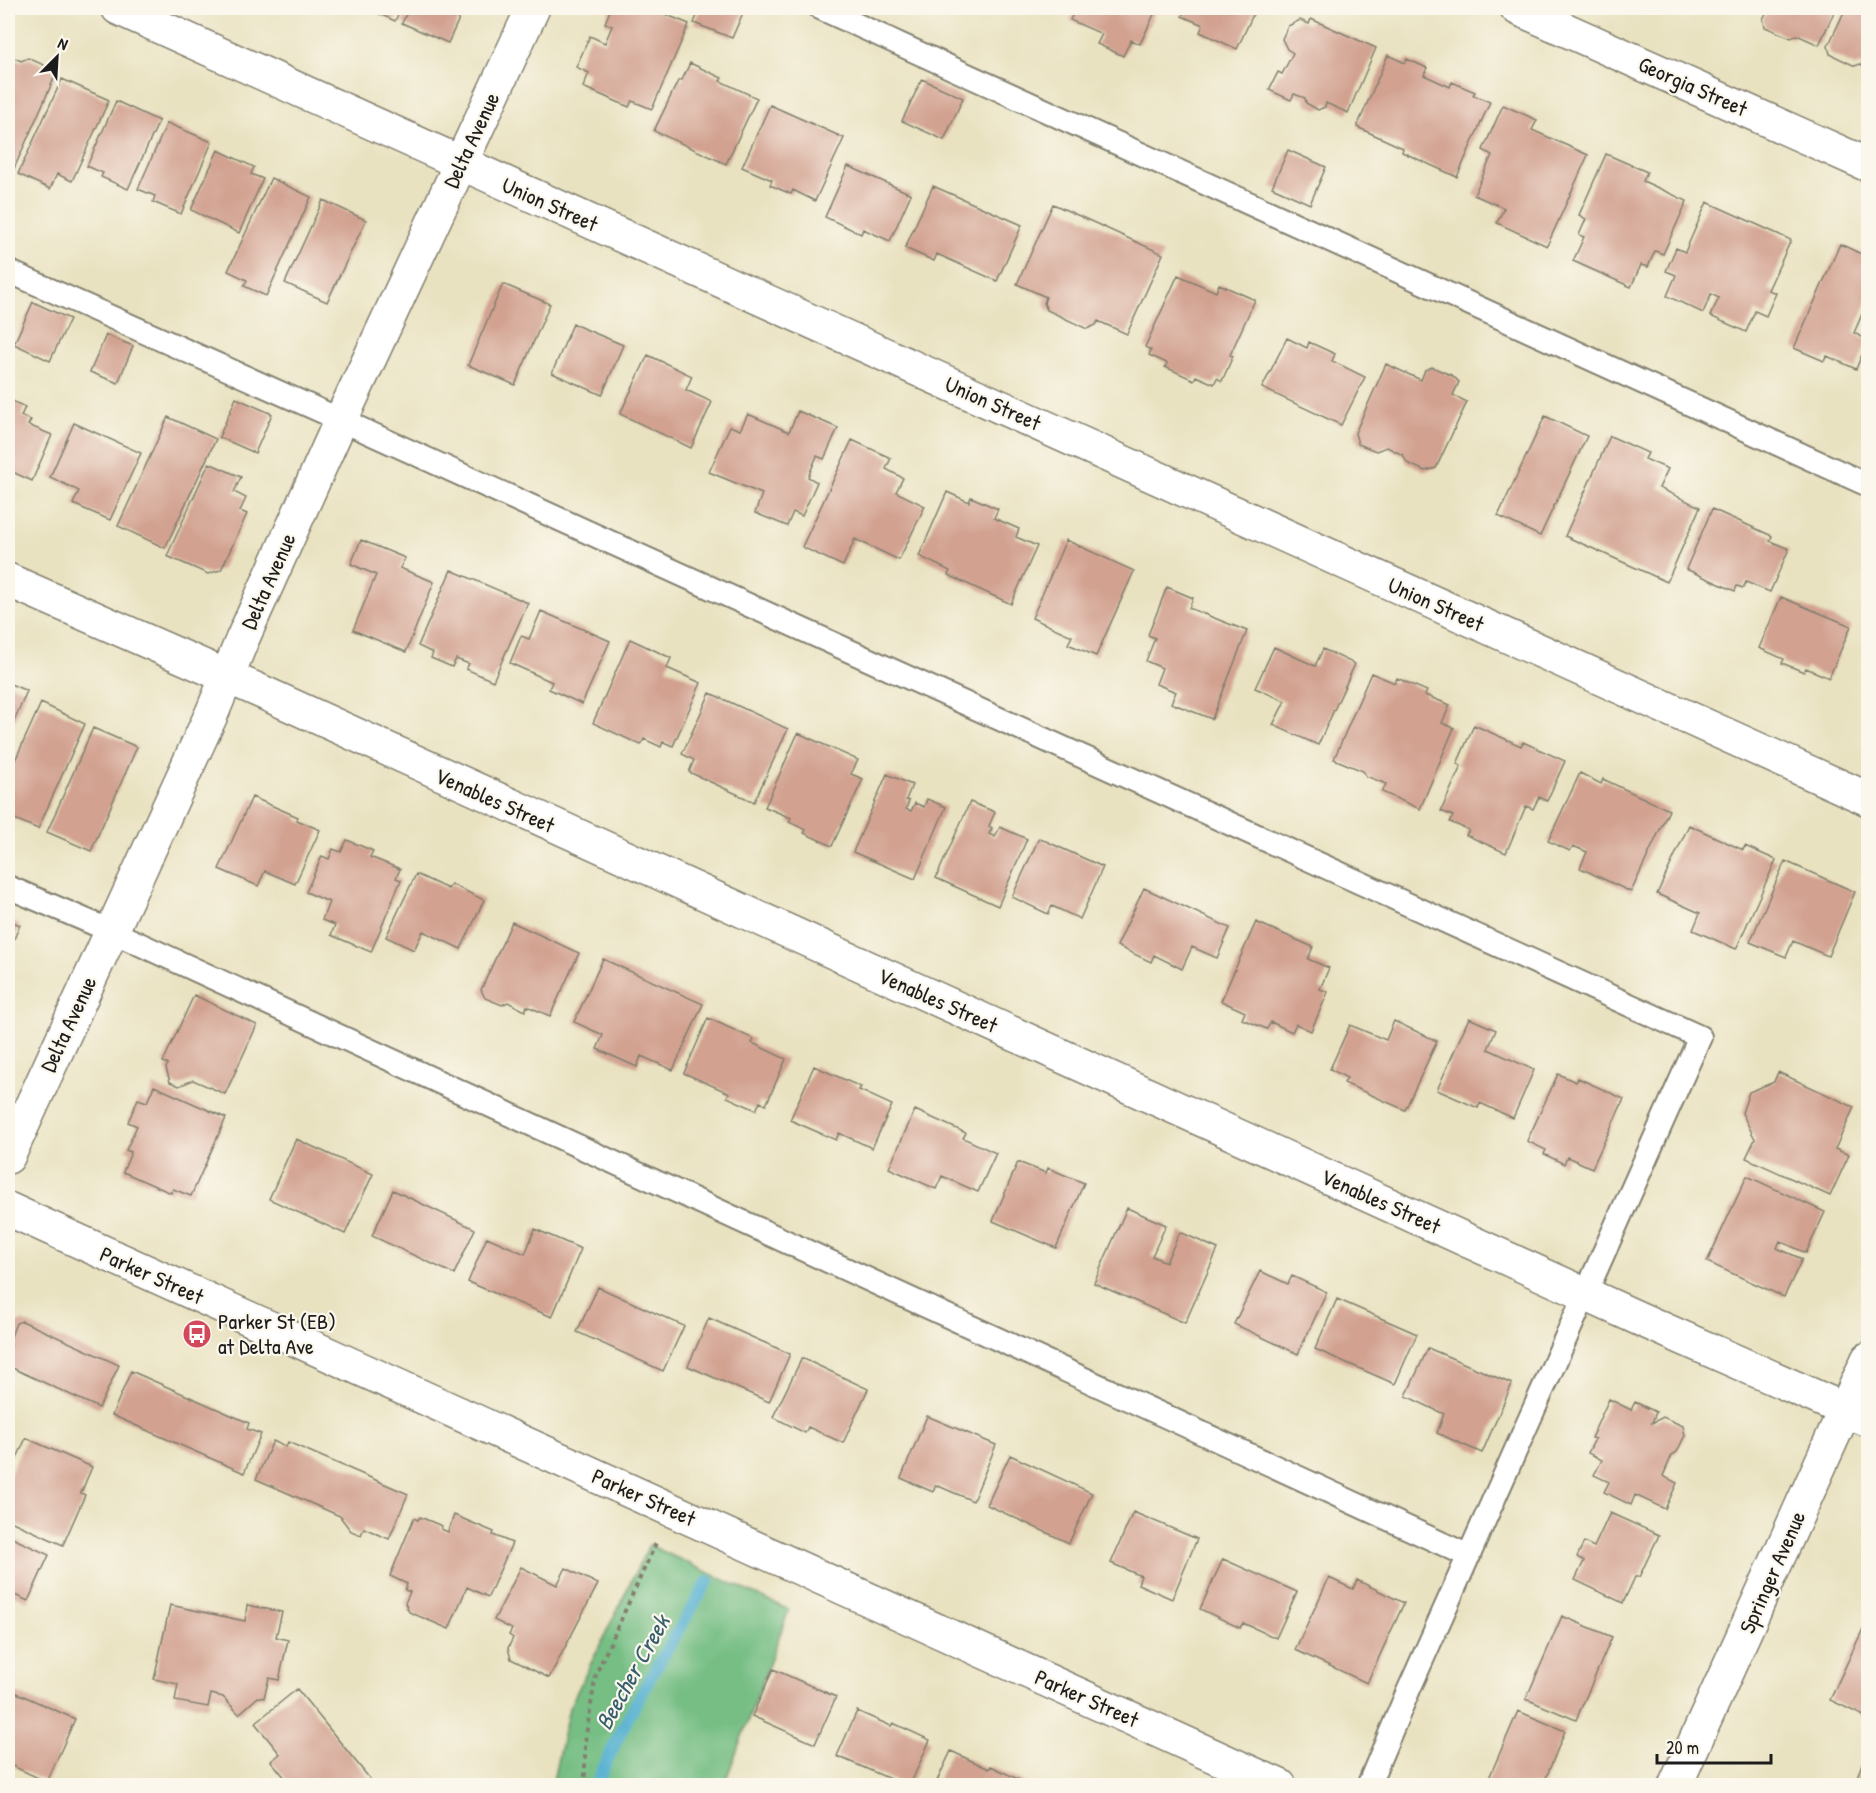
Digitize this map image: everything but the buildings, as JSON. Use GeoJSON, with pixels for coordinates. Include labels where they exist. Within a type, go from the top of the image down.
{"type":"FeatureCollection","features":[{"type":"Feature","properties":{"kind":"street","name":"Union Street"},"geometry":{"type":"LineString","coordinates":[[118,8],[1869,799]]}},
{"type":"Feature","properties":{"kind":"street","name":"Delta Avenue"},"geometry":{"type":"LineString","coordinates":[[8,1157],[212,713],[341,420],[533,8]]}},
{"type":"Feature","properties":{"kind":"street","name":"Georgia Street"},"geometry":{"type":"LineString","coordinates":[[1517,8],[1869,165]]}},
{"type":"Feature","properties":{"kind":"street","name":"Venables Street"},"geometry":{"type":"LineString","coordinates":[[8,580],[262,692],[1857,1415]]}},
{"type":"Feature","properties":{"kind":"street","name":"Parker Street"},"geometry":{"type":"LineString","coordinates":[[8,1209],[1280,1785]]}},
{"type":"Feature","properties":{"kind":"street","name":"Springer Avenue"},"geometry":{"type":"LineString","coordinates":[[1675,1785],[1857,1415],[1869,1359]]}},
{"type":"Feature","properties":{"kind":"lane"},"geometry":{"type":"LineString","coordinates":[[820,8],[1869,485]]}},
{"type":"Feature","properties":{"kind":"lane"},"geometry":{"type":"LineString","coordinates":[[8,271],[1700,1037],[1368,1785]]}},
{"type":"Feature","properties":{"kind":"lane"},"geometry":{"type":"LineString","coordinates":[[8,887],[111,931],[1469,1556]]}},
{"type":"Feature","properties":{"kind":"path"},"geometry":{"type":"LineString","coordinates":[[585,1785],[585,1741],[596,1674],[672,1509]]}},
{"type":"Feature","properties":{"kind":"green space"},"geometry":{"type":"Polygon","coordinates":[[[649,1545],[789,1610],[724,1785],[552,1785],[569,1708],[649,1545]]]}},
{"type":"Feature","properties":{"kind":"waterway","name":"Beecher Creek"},"geometry":{"type":"LineString","coordinates":[[596,1786],[634,1707],[708,1581]]}},
{"type":"Feature","properties":{"kind":"place","name":"Parker St (EB) at Delta Ave"},"geometry":{"type":"Point","coordinates":[197,1334]}}]}
